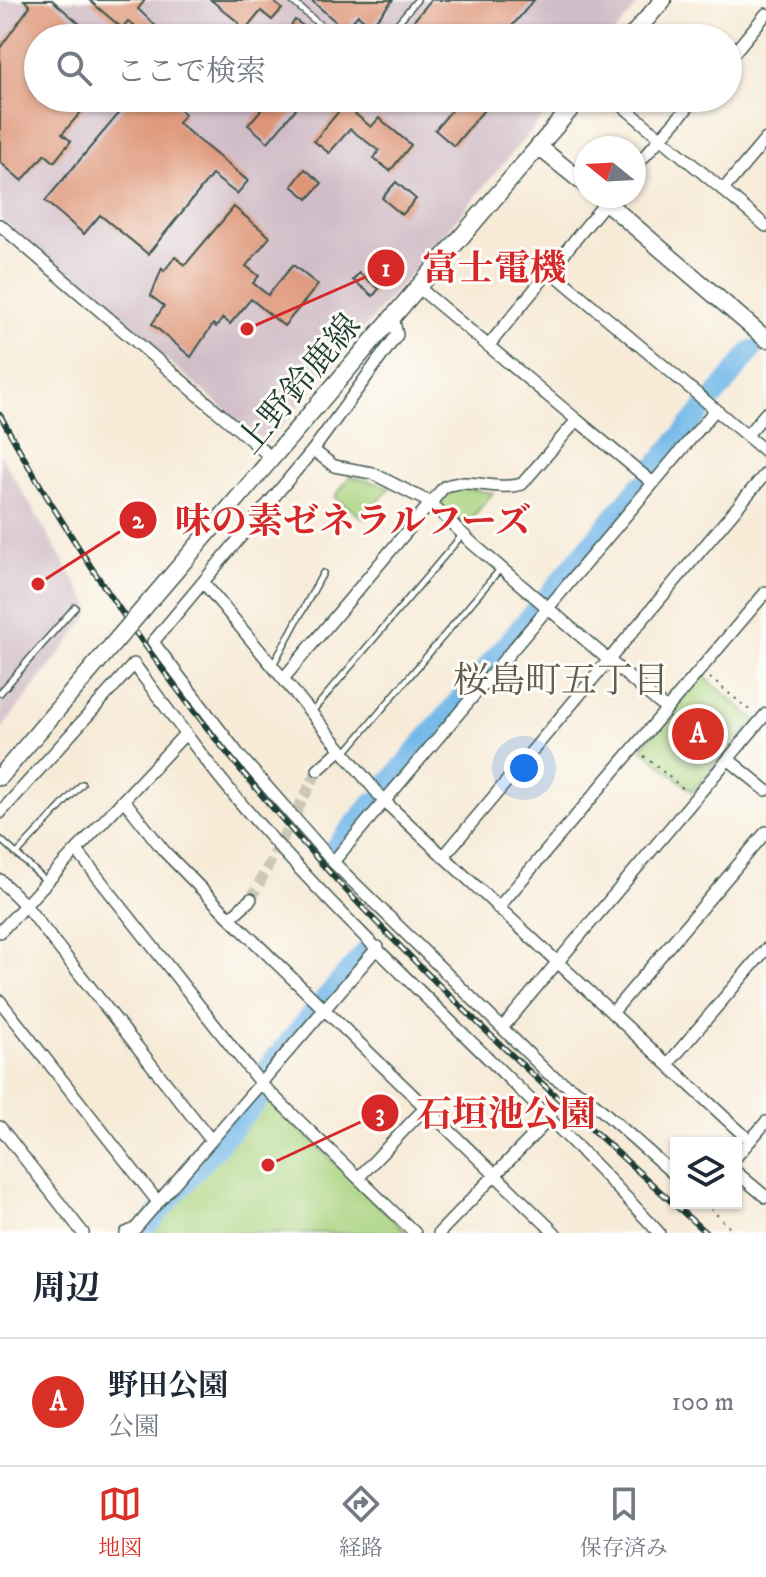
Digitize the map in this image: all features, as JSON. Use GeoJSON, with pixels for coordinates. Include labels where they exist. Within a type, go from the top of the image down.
{"type":"FeatureCollection","features":[{"type":"Feature","properties":{"kind":"main road"},"geometry":{"type":"LineString","coordinates":[[642,24],[663,0]]}},
{"type":"Feature","properties":{"kind":"main road","name":"上野鈴鹿線"},"geometry":{"type":"LineString","coordinates":[[0,777],[568,112]]}},
{"type":"Feature","properties":{"kind":"main road"},"geometry":{"type":"LineString","coordinates":[[539,147],[574,175]]}},
{"type":"Feature","properties":{"kind":"main road"},"geometry":{"type":"LineString","coordinates":[[616,208],[766,339]]}},
{"type":"Feature","properties":{"kind":"street"},"geometry":{"type":"LineString","coordinates":[[742,43],[766,14]]}},
{"type":"Feature","properties":{"kind":"street"},"geometry":{"type":"LineString","coordinates":[[630,112],[766,226]]}},
{"type":"Feature","properties":{"kind":"street"},"geometry":{"type":"LineString","coordinates":[[646,156],[684,112]]}},
{"type":"Feature","properties":{"kind":"street"},"geometry":{"type":"LineString","coordinates":[[723,190],[766,139]]}},
{"type":"Feature","properties":{"kind":"street"},"geometry":{"type":"LineString","coordinates":[[489,345],[551,271],[598,208]]}},
{"type":"Feature","properties":{"kind":"street"},"geometry":{"type":"LineString","coordinates":[[0,225],[273,459]]}},
{"type":"Feature","properties":{"kind":"street"},"geometry":{"type":"LineString","coordinates":[[551,271],[766,452]]}},
{"type":"Feature","properties":{"kind":"street"},"geometry":{"type":"LineString","coordinates":[[418,287],[653,483]]}},
{"type":"Feature","properties":{"kind":"street"},"geometry":{"type":"LineString","coordinates":[[393,317],[397,335],[313,450],[153,642],[239,755],[333,862],[549,1074],[589,1099],[670,1171]]}},
{"type":"Feature","properties":{"kind":"street"},"geometry":{"type":"LineString","coordinates":[[333,862],[716,409]]}},
{"type":"Feature","properties":{"kind":"street"},"geometry":{"type":"LineString","coordinates":[[747,435],[766,413]]}},
{"type":"Feature","properties":{"kind":"street"},"geometry":{"type":"LineString","coordinates":[[283,679],[444,487],[454,482],[510,488],[522,484],[577,420]]}},
{"type":"Feature","properties":{"kind":"street"},"geometry":{"type":"LineString","coordinates":[[313,450],[334,466],[372,473],[431,503],[501,568],[666,709]]}},
{"type":"Feature","properties":{"kind":"street"},"geometry":{"type":"LineString","coordinates":[[443,857],[766,473]]}},
{"type":"Feature","properties":{"kind":"street"},"geometry":{"type":"LineString","coordinates":[[204,583],[384,801],[750,1141]]}},
{"type":"Feature","properties":{"kind":"street"},"geometry":{"type":"LineString","coordinates":[[498,908],[766,592]]}},
{"type":"Feature","properties":{"kind":"street"},"geometry":{"type":"LineString","coordinates":[[0,813],[134,664],[185,734],[264,830],[551,1117],[659,1233]]}},
{"type":"Feature","properties":{"kind":"street"},"geometry":{"type":"LineString","coordinates":[[503,1027],[763,717]]}},
{"type":"Feature","properties":{"kind":"street"},"geometry":{"type":"LineString","coordinates":[[0,932],[185,734]]}},
{"type":"Feature","properties":{"kind":"street"},"geometry":{"type":"LineString","coordinates":[[318,770],[343,752]]}},
{"type":"Feature","properties":{"kind":"street"},"geometry":{"type":"LineString","coordinates":[[728,759],[766,790]]}},
{"type":"Feature","properties":{"kind":"street"},"geometry":{"type":"LineString","coordinates":[[124,800],[164,851],[230,918],[555,1233]]}},
{"type":"Feature","properties":{"kind":"street"},"geometry":{"type":"LineString","coordinates":[[612,1013],[766,832]]}},
{"type":"Feature","properties":{"kind":"street"},"geometry":{"type":"LineString","coordinates":[[78,852],[261,1084],[415,1233]]}},
{"type":"Feature","properties":{"kind":"street"},"geometry":{"type":"LineString","coordinates":[[0,880],[25,905],[211,1140]]}},
{"type":"Feature","properties":{"kind":"street"},"geometry":{"type":"LineString","coordinates":[[230,918],[251,899]]}},
{"type":"Feature","properties":{"kind":"street"},"geometry":{"type":"LineString","coordinates":[[126,1233],[135,1229],[378,947]]}},
{"type":"Feature","properties":{"kind":"street"},"geometry":{"type":"LineString","coordinates":[[668,1064],[766,949]]}},
{"type":"Feature","properties":{"kind":"street"},"geometry":{"type":"LineString","coordinates":[[0,1001],[158,1202]]}},
{"type":"Feature","properties":{"kind":"street"},"geometry":{"type":"LineString","coordinates":[[0,1026],[12,1016]]}},
{"type":"Feature","properties":{"kind":"street"},"geometry":{"type":"LineString","coordinates":[[358,1178],[425,1108]]}},
{"type":"Feature","properties":{"kind":"street"},"geometry":{"type":"LineString","coordinates":[[439,1233],[551,1117]]}},
{"type":"Feature","properties":{"kind":"street"},"geometry":{"type":"LineString","coordinates":[[742,1150],[766,1122]]}},
{"type":"Feature","properties":{"kind":"street"},"geometry":{"type":"LineString","coordinates":[[0,1127],[83,1233]]}},
{"type":"Feature","properties":{"kind":"street"},"geometry":{"type":"LineString","coordinates":[[742,1177],[766,1197]]}},
{"type":"Feature","properties":{"kind":"lane"},"geometry":{"type":"LineString","coordinates":[[291,0],[319,24]]}},
{"type":"Feature","properties":{"kind":"lane"},"geometry":{"type":"LineString","coordinates":[[397,24],[417,0]]}},
{"type":"Feature","properties":{"kind":"lane"},"geometry":{"type":"LineString","coordinates":[[311,713],[463,534]]}},
{"type":"Feature","properties":{"kind":"lane"},"geometry":{"type":"LineString","coordinates":[[343,752],[501,568]]}},
{"type":"Feature","properties":{"kind":"lane"},"geometry":{"type":"LineString","coordinates":[[272,666],[323,573]]}},
{"type":"Feature","properties":{"kind":"lane"},"geometry":{"type":"LineString","coordinates":[[0,693],[75,607]]}},
{"type":"Feature","properties":{"kind":"lane"},"geometry":{"type":"LineString","coordinates":[[17,854],[82,784]]}},
{"type":"Feature","properties":{"kind":"lane"},"geometry":{"type":"LineString","coordinates":[[0,839],[48,882]]}},
{"type":"Feature","properties":{"kind":"path"},"geometry":{"type":"LineString","coordinates":[[700,669],[763,717]]}},
{"type":"Feature","properties":{"kind":"path"},"geometry":{"type":"LineString","coordinates":[[634,747],[695,798]]}},
{"type":"Feature","properties":{"kind":"path"},"geometry":{"type":"LineString","coordinates":[[711,1209],[735,1233]]}},
{"type":"Feature","properties":{"kind":"shaded area"},"geometry":{"type":"Polygon","coordinates":[[[0,0],[642,0],[622,24],[24,24],[24,112],[547,112],[266,444],[0,219],[0,0]]]}},
{"type":"Feature","properties":{"kind":"shaded area"},"geometry":{"type":"Polygon","coordinates":[[[0,454],[89,604],[90,615],[0,731],[0,454]]]}},
{"type":"Feature","properties":{"kind":"green space"},"geometry":{"type":"Polygon","coordinates":[[[350,476],[390,487],[364,519],[335,497],[350,476]]]}},
{"type":"Feature","properties":{"kind":"green space"},"geometry":{"type":"Polygon","coordinates":[[[458,487],[493,493],[465,526],[443,507],[441,499],[458,487]]]}},
{"type":"Feature","properties":{"kind":"green space"},"geometry":{"type":"Polygon","coordinates":[[[702,675],[756,720],[692,791],[641,748],[702,675]]]}},
{"type":"Feature","properties":{"kind":"green space"},"geometry":{"type":"Polygon","coordinates":[[[265,1095],[407,1233],[141,1233],[258,1096],[265,1095]]]}},
{"type":"Feature","properties":{"kind":"building"},"geometry":{"type":"Polygon","coordinates":[[[24,0],[52,0],[80,24],[24,24],[24,112],[81,112],[62,134],[71,141],[54,162],[45,154],[22,181],[0,162],[0,48],[30,6],[24,0]]]}},
{"type":"Feature","properties":{"kind":"building"},"geometry":{"type":"Polygon","coordinates":[[[89,0],[145,0],[138,9],[154,24],[132,24],[128,21],[117,24],[89,0]]]}},
{"type":"Feature","properties":{"kind":"building"},"geometry":{"type":"Polygon","coordinates":[[[211,0],[272,0],[282,9],[272,20],[261,11],[250,24],[239,23],[211,0]]]}},
{"type":"Feature","properties":{"kind":"building"},"geometry":{"type":"Polygon","coordinates":[[[311,0],[393,0],[373,24],[358,15],[350,24],[338,24],[311,0]]]}},
{"type":"Feature","properties":{"kind":"building"},"geometry":{"type":"Polygon","coordinates":[[[431,0],[534,0],[514,24],[411,24],[431,0]]]}},
{"type":"Feature","properties":{"kind":"building"},"geometry":{"type":"Polygon","coordinates":[[[120,112],[183,112],[185,114],[178,123],[248,181],[237,194],[212,175],[148,254],[100,215],[84,234],[45,201],[120,112]]]}},
{"type":"Feature","properties":{"kind":"building"},"geometry":{"type":"Polygon","coordinates":[[[259,112],[293,112],[268,142],[248,125],[259,112]]]}},
{"type":"Feature","properties":{"kind":"building"},"geometry":{"type":"Polygon","coordinates":[[[338,112],[353,112],[371,127],[379,118],[411,145],[390,171],[374,158],[379,151],[350,129],[329,153],[314,141],[338,112]]]}},
{"type":"Feature","properties":{"kind":"building"},"geometry":{"type":"Polygon","coordinates":[[[450,112],[482,112],[454,146],[435,130],[450,112]]]}},
{"type":"Feature","properties":{"kind":"building"},"geometry":{"type":"Polygon","coordinates":[[[305,169],[322,183],[308,199],[292,186],[305,169]]]}},
{"type":"Feature","properties":{"kind":"building"},"geometry":{"type":"Polygon","coordinates":[[[396,182],[416,199],[402,215],[382,198],[396,182]]]}},
{"type":"Feature","properties":{"kind":"building"},"geometry":{"type":"Polygon","coordinates":[[[234,207],[270,237],[246,266],[259,276],[253,283],[268,295],[293,265],[318,285],[284,326],[251,299],[230,324],[223,318],[216,327],[213,324],[191,357],[152,324],[164,306],[151,296],[162,268],[164,271],[175,257],[185,265],[234,207]]]}},
{"type":"Feature","properties":{"kind":"building"},"geometry":{"type":"Polygon","coordinates":[[[359,273],[379,289],[373,296],[353,280],[359,273]]]}},
{"type":"Feature","properties":{"kind":"waterway"},"geometry":{"type":"LineString","coordinates":[[715,396],[752,350]]}},
{"type":"Feature","properties":{"kind":"waterway"},"geometry":{"type":"LineString","coordinates":[[652,470],[702,410]]}},
{"type":"Feature","properties":{"kind":"waterway"},"geometry":{"type":"LineString","coordinates":[[548,595],[640,485]]}},
{"type":"Feature","properties":{"kind":"waterway"},"geometry":{"type":"LineString","coordinates":[[385,787],[535,610]]}},
{"type":"Feature","properties":{"kind":"waterway"},"geometry":{"type":"LineString","coordinates":[[334,848],[373,802]]}},
{"type":"Feature","properties":{"kind":"waterway"},"geometry":{"type":"LineString","coordinates":[[324,999],[369,947]]}},
{"type":"Feature","properties":{"kind":"waterway"},"geometry":{"type":"LineString","coordinates":[[262,1074],[312,1013]]}},
{"type":"Feature","properties":{"kind":"waterway"},"geometry":{"type":"LineString","coordinates":[[141,1233],[262,1096]]}},
{"type":"Feature","properties":{"kind":"tunnel"},"geometry":{"type":"LineString","coordinates":[[251,899],[318,770]]}},
{"type":"Feature","properties":{"kind":"railway"},"geometry":{"type":"LineString","coordinates":[[0,415],[35,477],[111,597],[194,711],[284,821],[375,921],[467,1013],[706,1233]]}},
{"type":"Feature","properties":{"kind":"place","name":"富士電機"},"geometry":{"type":"Point","coordinates":[247,329]}},
{"type":"Feature","properties":{"kind":"place","name":"味の素ゼネラルフーズ"},"geometry":{"type":"Point","coordinates":[38,584]}},
{"type":"Feature","properties":{"kind":"place","name":"野田公園"},"geometry":{"type":"Point","coordinates":[698,734]}},
{"type":"Feature","properties":{"kind":"place","name":"石垣池公園"},"geometry":{"type":"Point","coordinates":[268,1165]}},
{"type":"Feature","properties":{"kind":"district","name":"桜島町五丁目"},"geometry":{"type":"Point","coordinates":[561,679]}}]}
